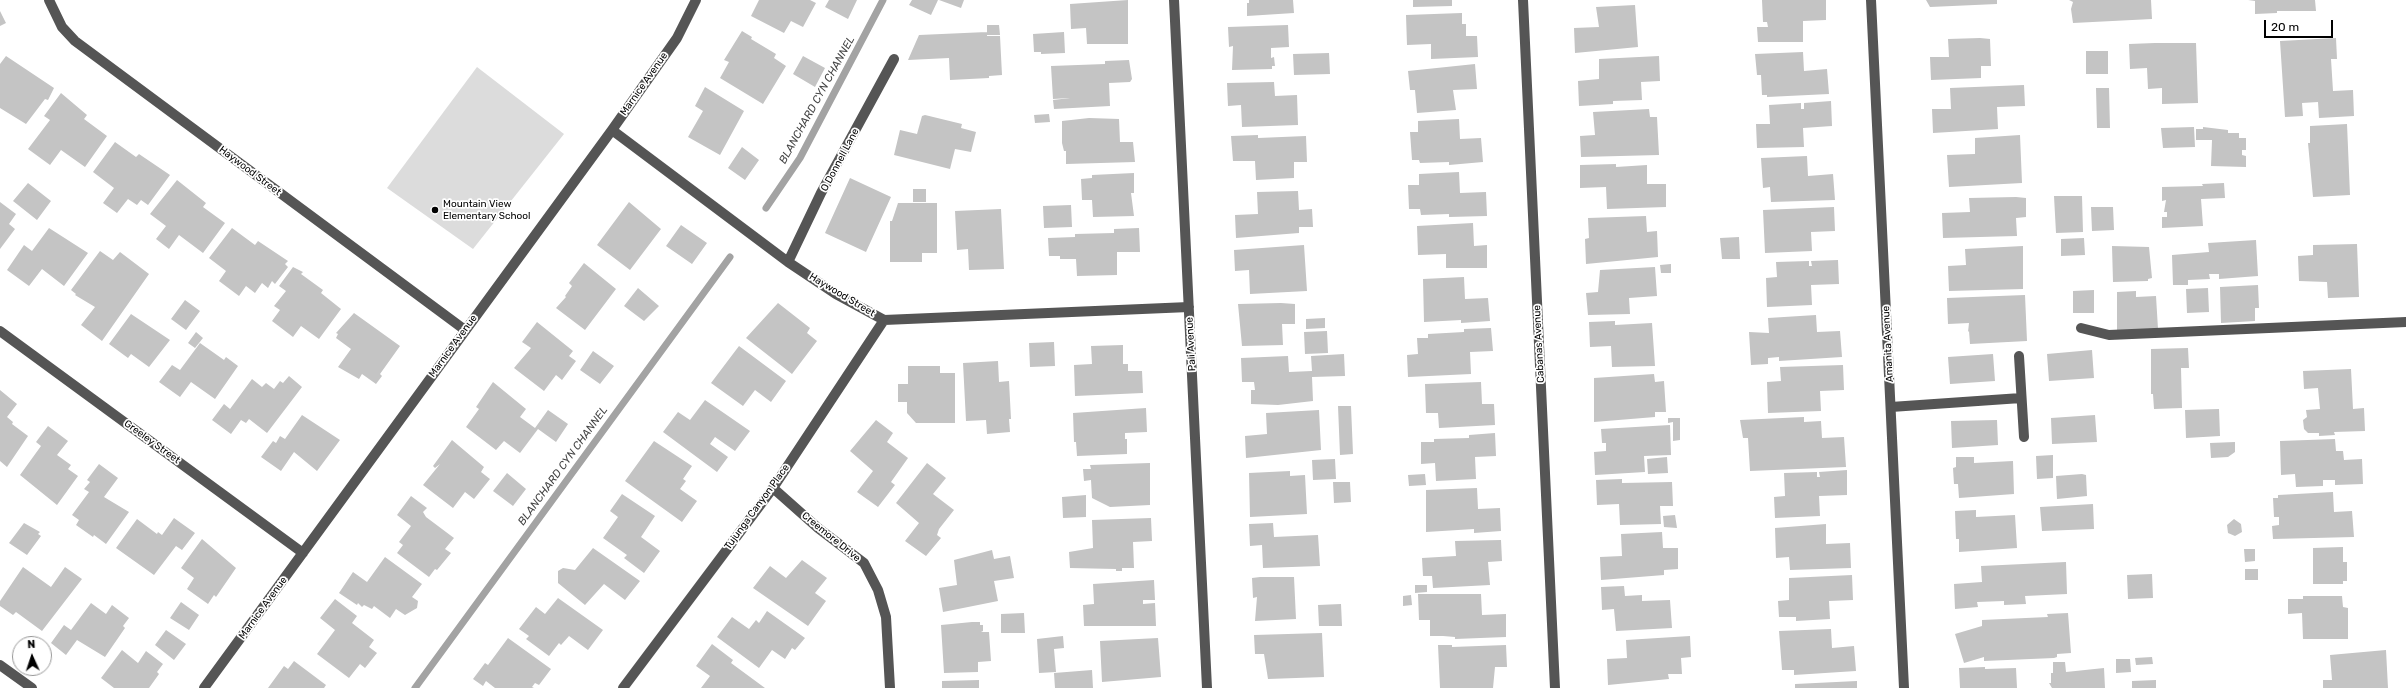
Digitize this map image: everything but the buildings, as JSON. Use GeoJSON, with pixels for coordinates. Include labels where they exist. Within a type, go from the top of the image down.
{"type":"FeatureCollection","features":[{"type":"Feature","properties":{"kind":"street","name":"Haywood Street"},"geometry":{"type":"LineString","coordinates":[[49,0],[62,27],[75,41],[465,330]]}},
{"type":"Feature","properties":{"kind":"street","name":"Marnice Avenue"},"geometry":{"type":"LineString","coordinates":[[204,688],[612,130],[677,38],[696,0]]}},
{"type":"Feature","properties":{"kind":"street","name":"Pali Avenue"},"geometry":{"type":"LineString","coordinates":[[1174,0],[1207,688]]}},
{"type":"Feature","properties":{"kind":"street","name":"Cabanas Avenue"},"geometry":{"type":"LineString","coordinates":[[1523,0],[1555,688]]}},
{"type":"Feature","properties":{"kind":"street","name":"Amanita Avenue"},"geometry":{"type":"LineString","coordinates":[[1871,0],[1904,688]]}},
{"type":"Feature","properties":{"kind":"street","name":"O Donnell Lane"},"geometry":{"type":"LineString","coordinates":[[788,262],[822,193],[894,59]]}},
{"type":"Feature","properties":{"kind":"street","name":"Haywood Street"},"geometry":{"type":"LineString","coordinates":[[612,130],[788,262],[836,294],[884,320],[1189,307]]}},
{"type":"Feature","properties":{"kind":"street","name":"Tujunga Canyon Place"},"geometry":{"type":"LineString","coordinates":[[623,688],[773,488],[884,320]]}},
{"type":"Feature","properties":{"kind":"street"},"geometry":{"type":"LineString","coordinates":[[2081,328],[2109,335],[2406,322]]}},
{"type":"Feature","properties":{"kind":"street","name":"Greeley Street"},"geometry":{"type":"LineString","coordinates":[[0,331],[303,553]]}},
{"type":"Feature","properties":{"kind":"street"},"geometry":{"type":"LineString","coordinates":[[2019,356],[2024,437]]}},
{"type":"Feature","properties":{"kind":"street"},"geometry":{"type":"LineString","coordinates":[[1891,407],[2021,398]]}},
{"type":"Feature","properties":{"kind":"street","name":"Creemore Drive"},"geometry":{"type":"LineString","coordinates":[[773,488],[818,528],[864,564],[878,590],[886,617],[890,688]]}},
{"type":"Feature","properties":{"kind":"street"},"geometry":{"type":"LineString","coordinates":[[0,665],[32,688]]}},
{"type":"Feature","properties":{"kind":"shaded area"},"geometry":{"type":"Polygon","coordinates":[[[477,67],[564,134],[473,249],[387,188],[477,67]]]}},
{"type":"Feature","properties":{"kind":"waterway","name":"BLANCHARD CYN CHANNEL"},"geometry":{"type":"LineString","coordinates":[[766,208],[800,158],[883,0]]}},
{"type":"Feature","properties":{"kind":"waterway","name":"BLANCHARD CYN CHANNEL"},"geometry":{"type":"LineString","coordinates":[[415,688],[730,257]]}},
{"type":"Feature","properties":{"kind":"place","name":"Mountain View Elementary School"},"geometry":{"type":"Point","coordinates":[435,210]}}]}
